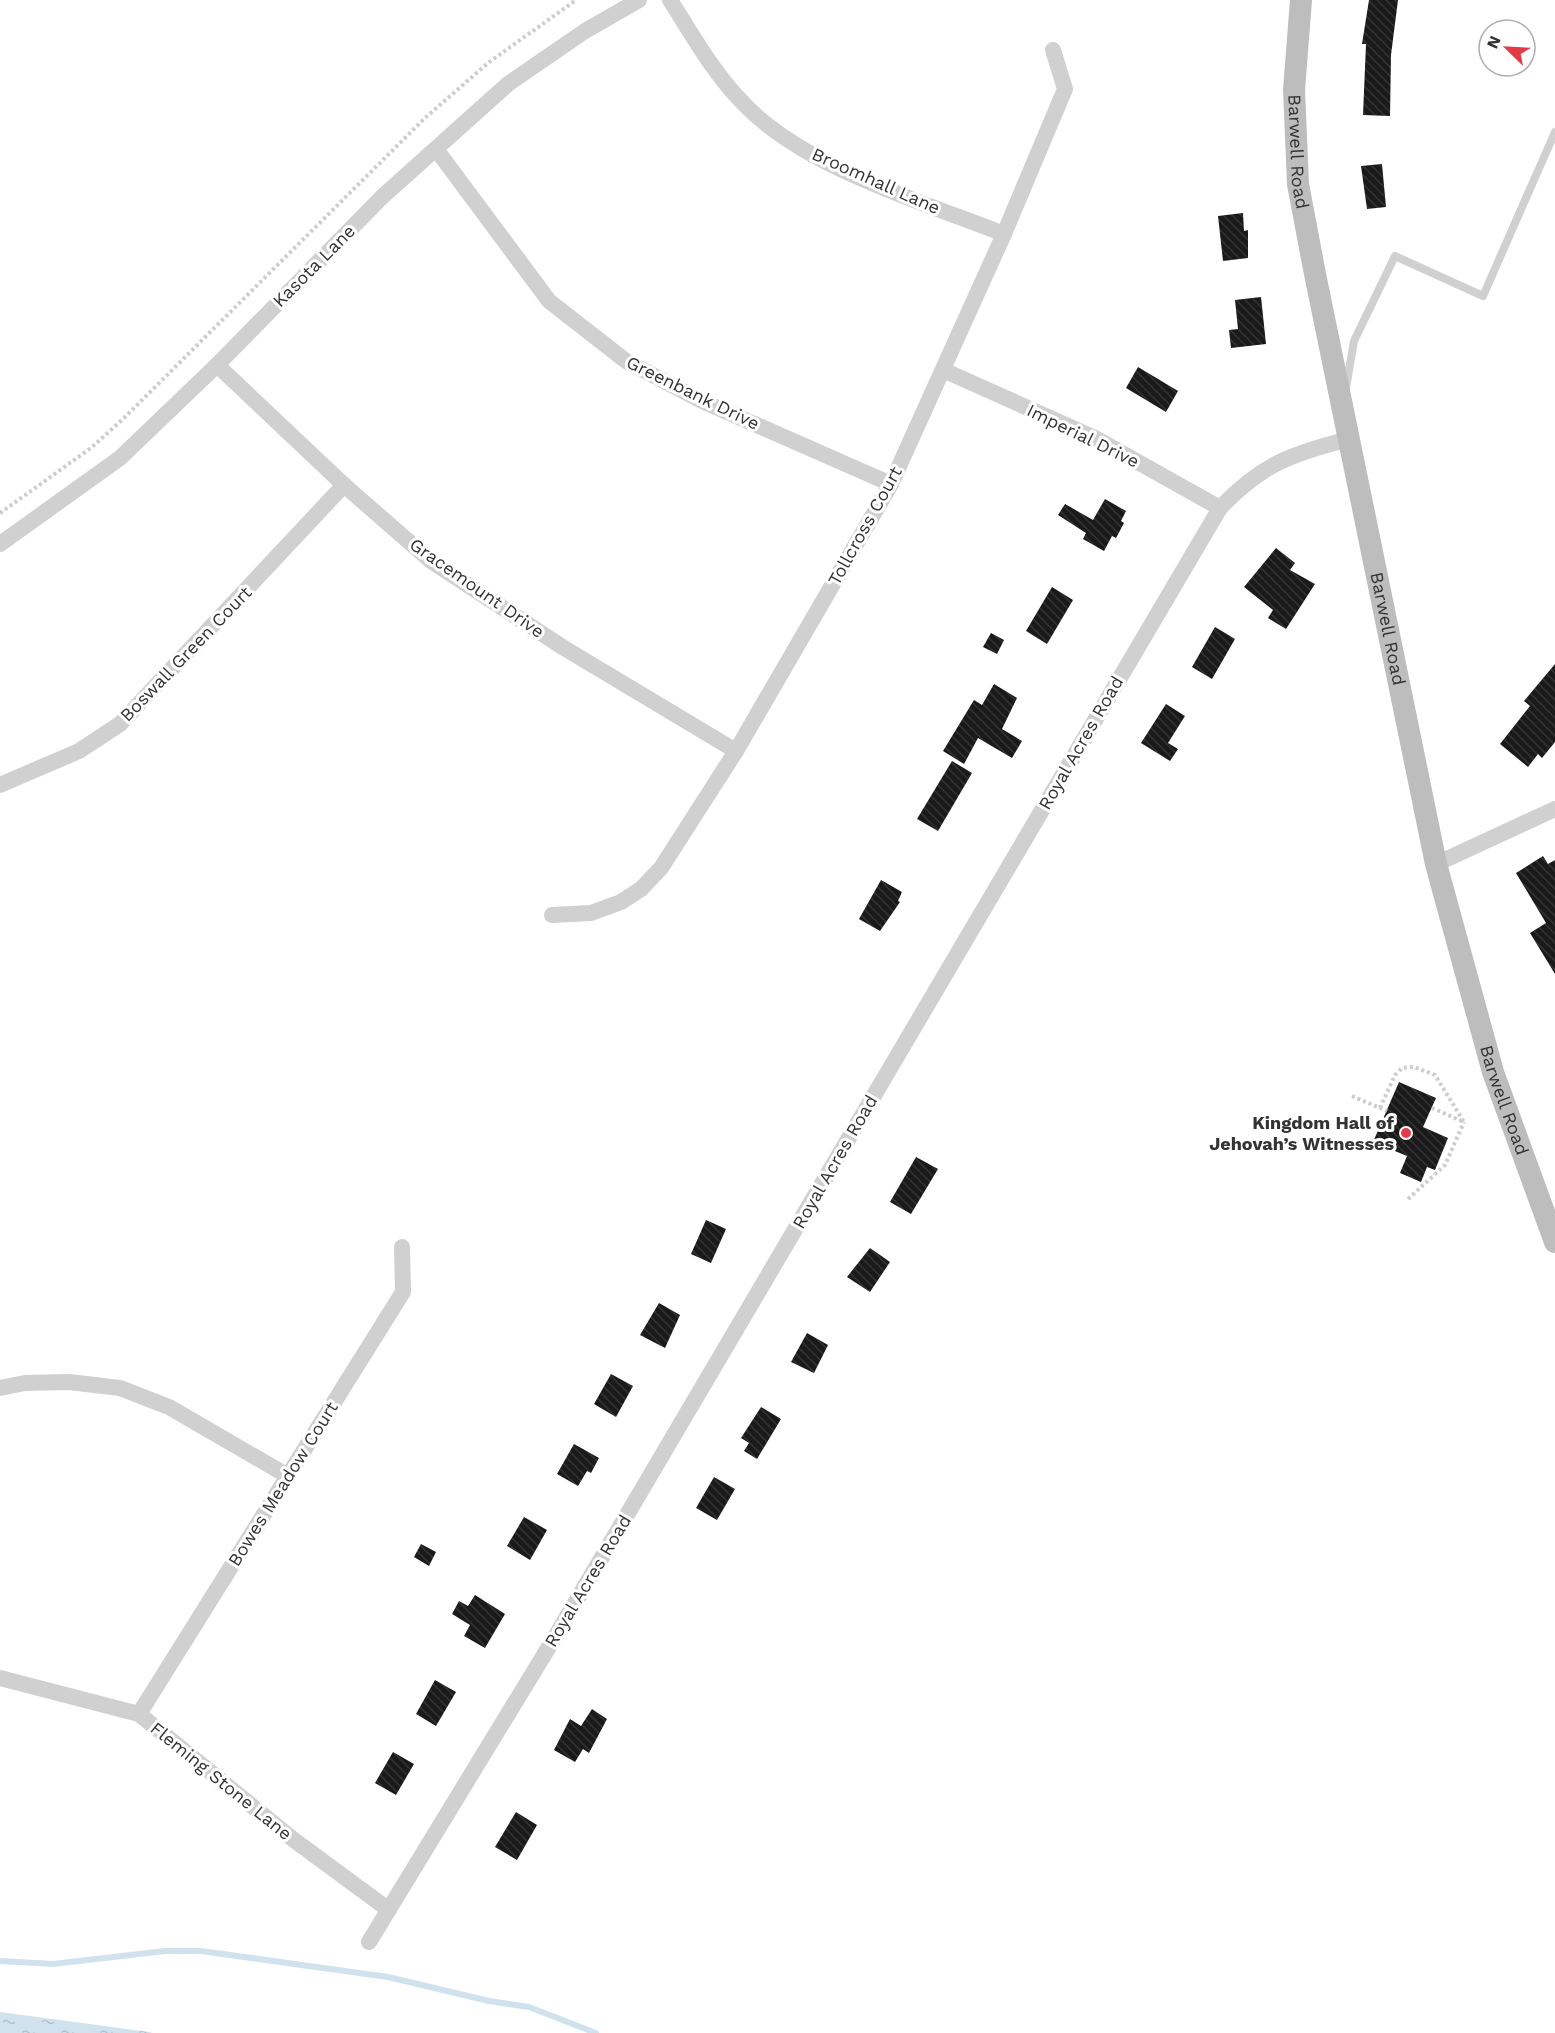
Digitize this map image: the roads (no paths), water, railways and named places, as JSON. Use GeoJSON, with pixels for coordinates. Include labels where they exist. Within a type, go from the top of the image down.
{"type":"FeatureCollection","features":[{"type":"Feature","properties":{"kind":"street","name":"Kasota Lane"},"geometry":{"type":"LineString","coordinates":[[0,544],[120,458],[218,365],[382,197],[508,84],[585,31],[639,0]]}},
{"type":"Feature","properties":{"kind":"street","name":"Broomhall Lane"},"geometry":{"type":"LineString","coordinates":[[670,0],[719,75],[745,106],[797,146],[867,180],[1004,234]]}},
{"type":"Feature","properties":{"kind":"street","name":"Barwell Road"},"geometry":{"type":"LineString","coordinates":[[1301,0],[1294,90],[1298,184],[1349,440],[1436,864],[1493,1072],[1555,1242]]}},
{"type":"Feature","properties":{"kind":"street","name":"Tollcross Court"},"geometry":{"type":"LineString","coordinates":[[552,915],[591,913],[621,902],[641,889],[661,868],[736,751],[891,484],[1004,234],[1065,89],[1053,50]]}},
{"type":"Feature","properties":{"kind":"street","name":"Greenbank Drive"},"geometry":{"type":"LineString","coordinates":[[436,149],[549,301],[626,361],[702,401],[891,484]]}},
{"type":"Feature","properties":{"kind":"street","name":"Gracemount Drive"},"geometry":{"type":"LineString","coordinates":[[218,365],[344,485],[432,561],[564,648],[736,751]]}},
{"type":"Feature","properties":{"kind":"street","name":"Imperial Drive"},"geometry":{"type":"LineString","coordinates":[[943,370],[1095,438],[1220,508]]}},
{"type":"Feature","properties":{"kind":"street","name":"Royal Acres Road"},"geometry":{"type":"LineString","coordinates":[[369,1942],[558,1632],[1220,508],[1244,483],[1275,462],[1349,440]]}},
{"type":"Feature","properties":{"kind":"street","name":"Boswall Green Court"},"geometry":{"type":"LineString","coordinates":[[0,785],[79,751],[120,724],[344,485]]}},
{"type":"Feature","properties":{"kind":"street"},"geometry":{"type":"LineString","coordinates":[[1436,864],[1555,810]]}},
{"type":"Feature","properties":{"kind":"street","name":"Bowes Meadow Court"},"geometry":{"type":"LineString","coordinates":[[139,1714],[403,1292],[402,1247]]}},
{"type":"Feature","properties":{"kind":"street"},"geometry":{"type":"LineString","coordinates":[[0,1388],[25,1383],[69,1382],[120,1388],[169,1407],[288,1476]]}},
{"type":"Feature","properties":{"kind":"street","name":"Fleming Stone Lane"},"geometry":{"type":"LineString","coordinates":[[0,1678],[139,1714],[294,1840],[389,1910]]}},
{"type":"Feature","properties":{"kind":"lane"},"geometry":{"type":"LineString","coordinates":[[1343,406],[1354,341],[1395,256],[1483,296],[1555,132]]}},
{"type":"Feature","properties":{"kind":"water"},"geometry":{"type":"Polygon","coordinates":[[[0,2012],[149,2032],[152,2033],[0,2033],[0,2012]]]}},
{"type":"Feature","properties":{"kind":"waterway"},"geometry":{"type":"LineString","coordinates":[[0,1961],[53,1964],[165,1951],[201,1951],[388,1977],[489,2001],[529,2007],[596,2033]]}},
{"type":"Feature","properties":{"kind":"place","name":"Kingdom Hall of Jehovah’s Witnesses"},"geometry":{"type":"Point","coordinates":[1406,1133]}}]}
